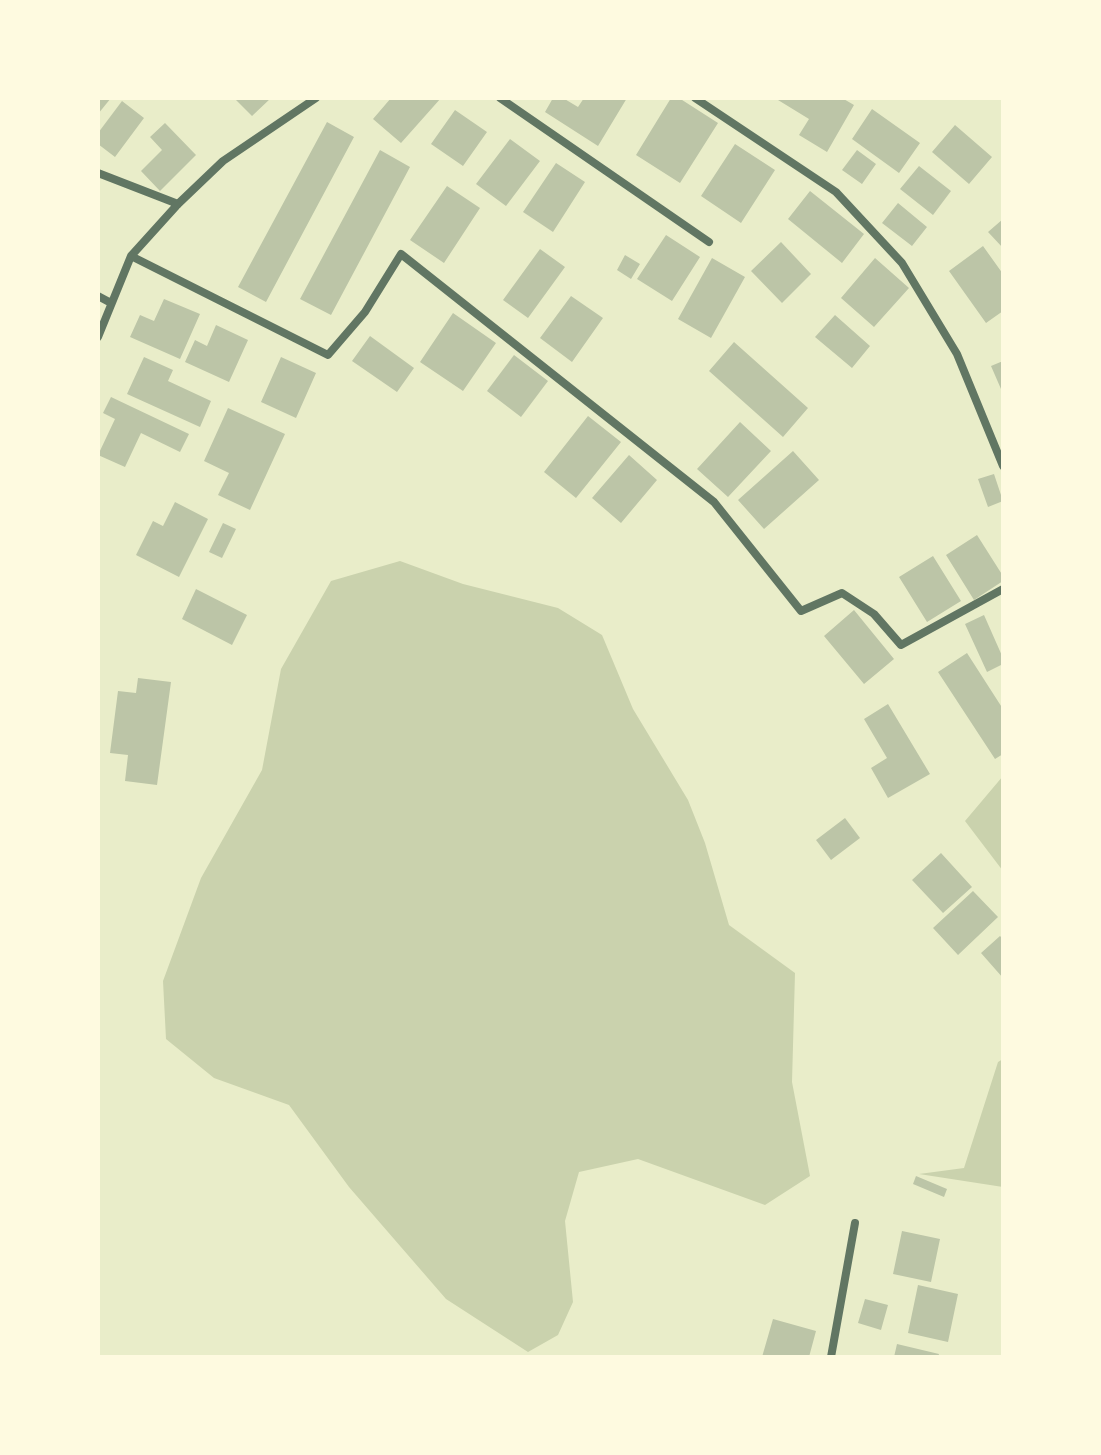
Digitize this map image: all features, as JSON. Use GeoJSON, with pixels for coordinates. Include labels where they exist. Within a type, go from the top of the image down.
{"type":"FeatureCollection","features":[{"type":"Feature","properties":{"kind":"street"},"geometry":{"type":"LineString","coordinates":[[98,337],[131,256],[178,204],[223,161],[316,98]]}},
{"type":"Feature","properties":{"kind":"street"},"geometry":{"type":"LineString","coordinates":[[500,98],[709,242]]}},
{"type":"Feature","properties":{"kind":"street"},"geometry":{"type":"LineString","coordinates":[[695,98],[836,192],[902,263],[957,354],[1003,466]]}},
{"type":"Feature","properties":{"kind":"street"},"geometry":{"type":"LineString","coordinates":[[98,173],[178,204]]}},
{"type":"Feature","properties":{"kind":"street"},"geometry":{"type":"LineString","coordinates":[[131,256],[328,355],[365,312],[401,254],[714,502],[801,611],[842,593],[874,614],[901,645],[1003,589]]}},
{"type":"Feature","properties":{"kind":"street"},"geometry":{"type":"LineString","coordinates":[[98,296],[111,303]]}},
{"type":"Feature","properties":{"kind":"street"},"geometry":{"type":"LineString","coordinates":[[831,1357],[855,1223]]}},
{"type":"Feature","properties":{"kind":"green space"},"geometry":{"type":"Polygon","coordinates":[[[400,561],[463,584],[558,608],[602,635],[633,709],[688,800],[705,843],[729,925],[795,973],[792,1082],[810,1176],[765,1205],[638,1159],[579,1172],[565,1221],[573,1302],[558,1335],[528,1352],[446,1299],[349,1187],[289,1105],[214,1078],[166,1039],[163,981],[201,878],[262,770],[281,669],[331,581],[400,561]]]}},
{"type":"Feature","properties":{"kind":"green space"},"geometry":{"type":"Polygon","coordinates":[[[1003,776],[1003,871],[965,821],[1003,776]]]}},
{"type":"Feature","properties":{"kind":"green space"},"geometry":{"type":"Polygon","coordinates":[[[1003,1059],[1003,1187],[919,1174],[964,1168],[998,1062],[1003,1059]]]}},
{"type":"Feature","properties":{"kind":"building"},"geometry":{"type":"Polygon","coordinates":[[[98,98],[111,98],[98,114],[98,98]]]}},
{"type":"Feature","properties":{"kind":"building"},"geometry":{"type":"Polygon","coordinates":[[[234,98],[271,98],[252,116],[234,98]]]}},
{"type":"Feature","properties":{"kind":"building"},"geometry":{"type":"Polygon","coordinates":[[[391,98],[441,98],[401,143],[373,119],[391,98]]]}},
{"type":"Feature","properties":{"kind":"building"},"geometry":{"type":"Polygon","coordinates":[[[553,98],[563,98],[578,107],[584,98],[627,98],[598,146],[545,112],[553,98]]]}},
{"type":"Feature","properties":{"kind":"building"},"geometry":{"type":"Polygon","coordinates":[[[671,98],[679,98],[718,123],[680,183],[636,155],[671,98]]]}},
{"type":"Feature","properties":{"kind":"building"},"geometry":{"type":"Polygon","coordinates":[[[779,98],[842,98],[854,105],[827,152],[799,135],[809,119],[779,98]]]}},
{"type":"Feature","properties":{"kind":"building"},"geometry":{"type":"Polygon","coordinates":[[[122,101],[144,118],[115,157],[98,144],[98,133],[122,101]]]}},
{"type":"Feature","properties":{"kind":"building"},"geometry":{"type":"Polygon","coordinates":[[[872,109],[920,143],[899,173],[852,139],[872,109]]]}},
{"type":"Feature","properties":{"kind":"building"},"geometry":{"type":"Polygon","coordinates":[[[455,110],[487,132],[463,166],[431,144],[455,110]]]}},
{"type":"Feature","properties":{"kind":"building"},"geometry":{"type":"Polygon","coordinates":[[[327,122],[354,137],[266,302],[238,287],[327,122]]]}},
{"type":"Feature","properties":{"kind":"building"},"geometry":{"type":"Polygon","coordinates":[[[165,123],[196,155],[160,191],[141,171],[162,150],[150,137],[165,123]]]}},
{"type":"Feature","properties":{"kind":"building"},"geometry":{"type":"Polygon","coordinates":[[[955,125],[992,157],[969,184],[932,152],[955,125]]]}},
{"type":"Feature","properties":{"kind":"building"},"geometry":{"type":"Polygon","coordinates":[[[510,139],[540,161],[506,206],[476,184],[510,139]]]}},
{"type":"Feature","properties":{"kind":"building"},"geometry":{"type":"Polygon","coordinates":[[[735,144],[775,170],[741,223],[701,196],[735,144]]]}},
{"type":"Feature","properties":{"kind":"building"},"geometry":{"type":"Polygon","coordinates":[[[380,150],[410,167],[331,315],[300,299],[380,150]]]}},
{"type":"Feature","properties":{"kind":"building"},"geometry":{"type":"Polygon","coordinates":[[[857,150],[876,164],[862,184],[842,170],[857,150]]]}},
{"type":"Feature","properties":{"kind":"building"},"geometry":{"type":"Polygon","coordinates":[[[556,163],[585,182],[553,232],[523,212],[556,163]]]}},
{"type":"Feature","properties":{"kind":"building"},"geometry":{"type":"Polygon","coordinates":[[[919,166],[951,191],[933,215],[900,189],[919,166]]]}},
{"type":"Feature","properties":{"kind":"building"},"geometry":{"type":"Polygon","coordinates":[[[447,186],[480,208],[444,263],[410,240],[447,186]]]}},
{"type":"Feature","properties":{"kind":"building"},"geometry":{"type":"Polygon","coordinates":[[[810,191],[864,234],[842,263],[788,219],[810,191]]]}},
{"type":"Feature","properties":{"kind":"building"},"geometry":{"type":"Polygon","coordinates":[[[898,203],[927,227],[912,246],[882,223],[898,203]]]}},
{"type":"Feature","properties":{"kind":"building"},"geometry":{"type":"Polygon","coordinates":[[[1003,219],[1003,248],[988,232],[1003,219]]]}},
{"type":"Feature","properties":{"kind":"building"},"geometry":{"type":"Polygon","coordinates":[[[666,235],[700,257],[672,301],[637,279],[666,235]]]}},
{"type":"Feature","properties":{"kind":"building"},"geometry":{"type":"Polygon","coordinates":[[[781,242],[811,274],[782,303],[751,271],[781,242]]]}},
{"type":"Feature","properties":{"kind":"building"},"geometry":{"type":"Polygon","coordinates":[[[983,246],[1003,274],[1003,311],[986,323],[949,271],[983,246]]]}},
{"type":"Feature","properties":{"kind":"building"},"geometry":{"type":"Polygon","coordinates":[[[540,249],[565,267],[528,318],[503,300],[540,249]]]}},
{"type":"Feature","properties":{"kind":"building"},"geometry":{"type":"Polygon","coordinates":[[[625,255],[640,264],[631,279],[617,270],[625,255]]]}},
{"type":"Feature","properties":{"kind":"building"},"geometry":{"type":"Polygon","coordinates":[[[712,258],[745,277],[711,338],[678,319],[712,258]]]}},
{"type":"Feature","properties":{"kind":"building"},"geometry":{"type":"Polygon","coordinates":[[[875,258],[909,288],[874,327],[841,298],[875,258]]]}},
{"type":"Feature","properties":{"kind":"building"},"geometry":{"type":"Polygon","coordinates":[[[571,296],[603,318],[572,362],[540,338],[571,296]]]}},
{"type":"Feature","properties":{"kind":"building"},"geometry":{"type":"Polygon","coordinates":[[[164,299],[200,314],[180,359],[130,337],[140,315],[154,321],[164,299]]]}},
{"type":"Feature","properties":{"kind":"building"},"geometry":{"type":"Polygon","coordinates":[[[453,313],[496,343],[463,391],[420,362],[453,313]]]}},
{"type":"Feature","properties":{"kind":"building"},"geometry":{"type":"Polygon","coordinates":[[[835,315],[870,346],[852,368],[815,337],[835,315]]]}},
{"type":"Feature","properties":{"kind":"building"},"geometry":{"type":"Polygon","coordinates":[[[216,325],[248,340],[229,382],[185,362],[195,340],[207,346],[216,325]]]}},
{"type":"Feature","properties":{"kind":"building"},"geometry":{"type":"Polygon","coordinates":[[[370,336],[414,368],[397,392],[352,361],[370,336]]]}},
{"type":"Feature","properties":{"kind":"building"},"geometry":{"type":"Polygon","coordinates":[[[734,342],[808,408],[783,437],[709,371],[734,342]]]}},
{"type":"Feature","properties":{"kind":"building"},"geometry":{"type":"Polygon","coordinates":[[[514,355],[548,381],[521,417],[487,391],[514,355]]]}},
{"type":"Feature","properties":{"kind":"building"},"geometry":{"type":"Polygon","coordinates":[[[144,357],[173,370],[168,381],[211,401],[200,427],[127,394],[144,357]]]}},
{"type":"Feature","properties":{"kind":"building"},"geometry":{"type":"Polygon","coordinates":[[[281,357],[316,373],[296,418],[261,402],[281,357]]]}},
{"type":"Feature","properties":{"kind":"building"},"geometry":{"type":"Polygon","coordinates":[[[1003,361],[1003,388],[1001,389],[991,366],[1003,361]]]}},
{"type":"Feature","properties":{"kind":"building"},"geometry":{"type":"Polygon","coordinates":[[[111,397],[189,434],[180,452],[141,433],[125,467],[98,455],[115,419],[103,413],[111,397]]]}},
{"type":"Feature","properties":{"kind":"building"},"geometry":{"type":"Polygon","coordinates":[[[228,408],[285,434],[250,510],[218,495],[229,473],[204,461],[228,408]]]}},
{"type":"Feature","properties":{"kind":"building"},"geometry":{"type":"Polygon","coordinates":[[[588,416],[621,442],[576,498],[544,472],[588,416]]]}},
{"type":"Feature","properties":{"kind":"building"},"geometry":{"type":"Polygon","coordinates":[[[740,422],[771,451],[728,497],[697,469],[740,422]]]}},
{"type":"Feature","properties":{"kind":"building"},"geometry":{"type":"Polygon","coordinates":[[[793,451],[819,480],[764,529],[738,500],[793,451]]]}},
{"type":"Feature","properties":{"kind":"building"},"geometry":{"type":"Polygon","coordinates":[[[629,455],[657,480],[621,523],[592,498],[629,455]]]}},
{"type":"Feature","properties":{"kind":"building"},"geometry":{"type":"Polygon","coordinates":[[[994,474],[1003,501],[988,507],[978,479],[994,474]]]}},
{"type":"Feature","properties":{"kind":"building"},"geometry":{"type":"Polygon","coordinates":[[[175,502],[208,519],[179,577],[136,555],[153,521],[163,526],[175,502]]]}},
{"type":"Feature","properties":{"kind":"building"},"geometry":{"type":"Polygon","coordinates":[[[223,523],[236,529],[222,558],[209,552],[223,523]]]}},
{"type":"Feature","properties":{"kind":"building"},"geometry":{"type":"Polygon","coordinates":[[[977,535],[1003,576],[1003,581],[974,600],[946,555],[977,535]]]}},
{"type":"Feature","properties":{"kind":"building"},"geometry":{"type":"Polygon","coordinates":[[[933,556],[961,601],[927,622],[899,577],[933,556]]]}},
{"type":"Feature","properties":{"kind":"building"},"geometry":{"type":"Polygon","coordinates":[[[196,589],[247,615],[232,645],[182,619],[196,589]]]}},
{"type":"Feature","properties":{"kind":"building"},"geometry":{"type":"Polygon","coordinates":[[[854,610],[894,659],[864,684],[824,636],[854,610]]]}},
{"type":"Feature","properties":{"kind":"building"},"geometry":{"type":"Polygon","coordinates":[[[984,615],[1003,658],[1003,664],[987,672],[965,624],[984,615]]]}},
{"type":"Feature","properties":{"kind":"building"},"geometry":{"type":"Polygon","coordinates":[[[967,653],[1003,709],[1003,754],[995,759],[938,672],[967,653]]]}},
{"type":"Feature","properties":{"kind":"building"},"geometry":{"type":"Polygon","coordinates":[[[138,678],[171,682],[157,785],[125,781],[128,755],[110,753],[118,691],[136,693],[138,678]]]}},
{"type":"Feature","properties":{"kind":"building"},"geometry":{"type":"Polygon","coordinates":[[[888,704],[930,774],[888,798],[871,768],[887,758],[864,719],[888,704]]]}},
{"type":"Feature","properties":{"kind":"building"},"geometry":{"type":"Polygon","coordinates":[[[845,818],[860,838],[831,860],[816,840],[845,818]]]}},
{"type":"Feature","properties":{"kind":"building"},"geometry":{"type":"Polygon","coordinates":[[[941,853],[972,887],[943,913],[912,880],[941,853]]]}},
{"type":"Feature","properties":{"kind":"building"},"geometry":{"type":"Polygon","coordinates":[[[973,891],[998,917],[958,955],[933,928],[973,891]]]}},
{"type":"Feature","properties":{"kind":"building"},"geometry":{"type":"Polygon","coordinates":[[[1000,936],[1003,939],[1003,978],[981,953],[1000,936]]]}},
{"type":"Feature","properties":{"kind":"building"},"geometry":{"type":"Polygon","coordinates":[[[916,1176],[947,1189],[944,1197],[913,1184],[916,1176]]]}},
{"type":"Feature","properties":{"kind":"building"},"geometry":{"type":"Polygon","coordinates":[[[902,1231],[940,1239],[931,1282],[893,1274],[902,1231]]]}},
{"type":"Feature","properties":{"kind":"building"},"geometry":{"type":"Polygon","coordinates":[[[918,1285],[958,1294],[948,1342],[908,1333],[918,1285]]]}},
{"type":"Feature","properties":{"kind":"building"},"geometry":{"type":"Polygon","coordinates":[[[865,1299],[888,1305],[881,1330],[858,1323],[865,1299]]]}},
{"type":"Feature","properties":{"kind":"building"},"geometry":{"type":"Polygon","coordinates":[[[773,1319],[816,1331],[809,1357],[762,1357],[773,1319]]]}},
{"type":"Feature","properties":{"kind":"building"},"geometry":{"type":"Polygon","coordinates":[[[897,1344],[939,1354],[938,1357],[894,1357],[897,1344]]]}}]}
